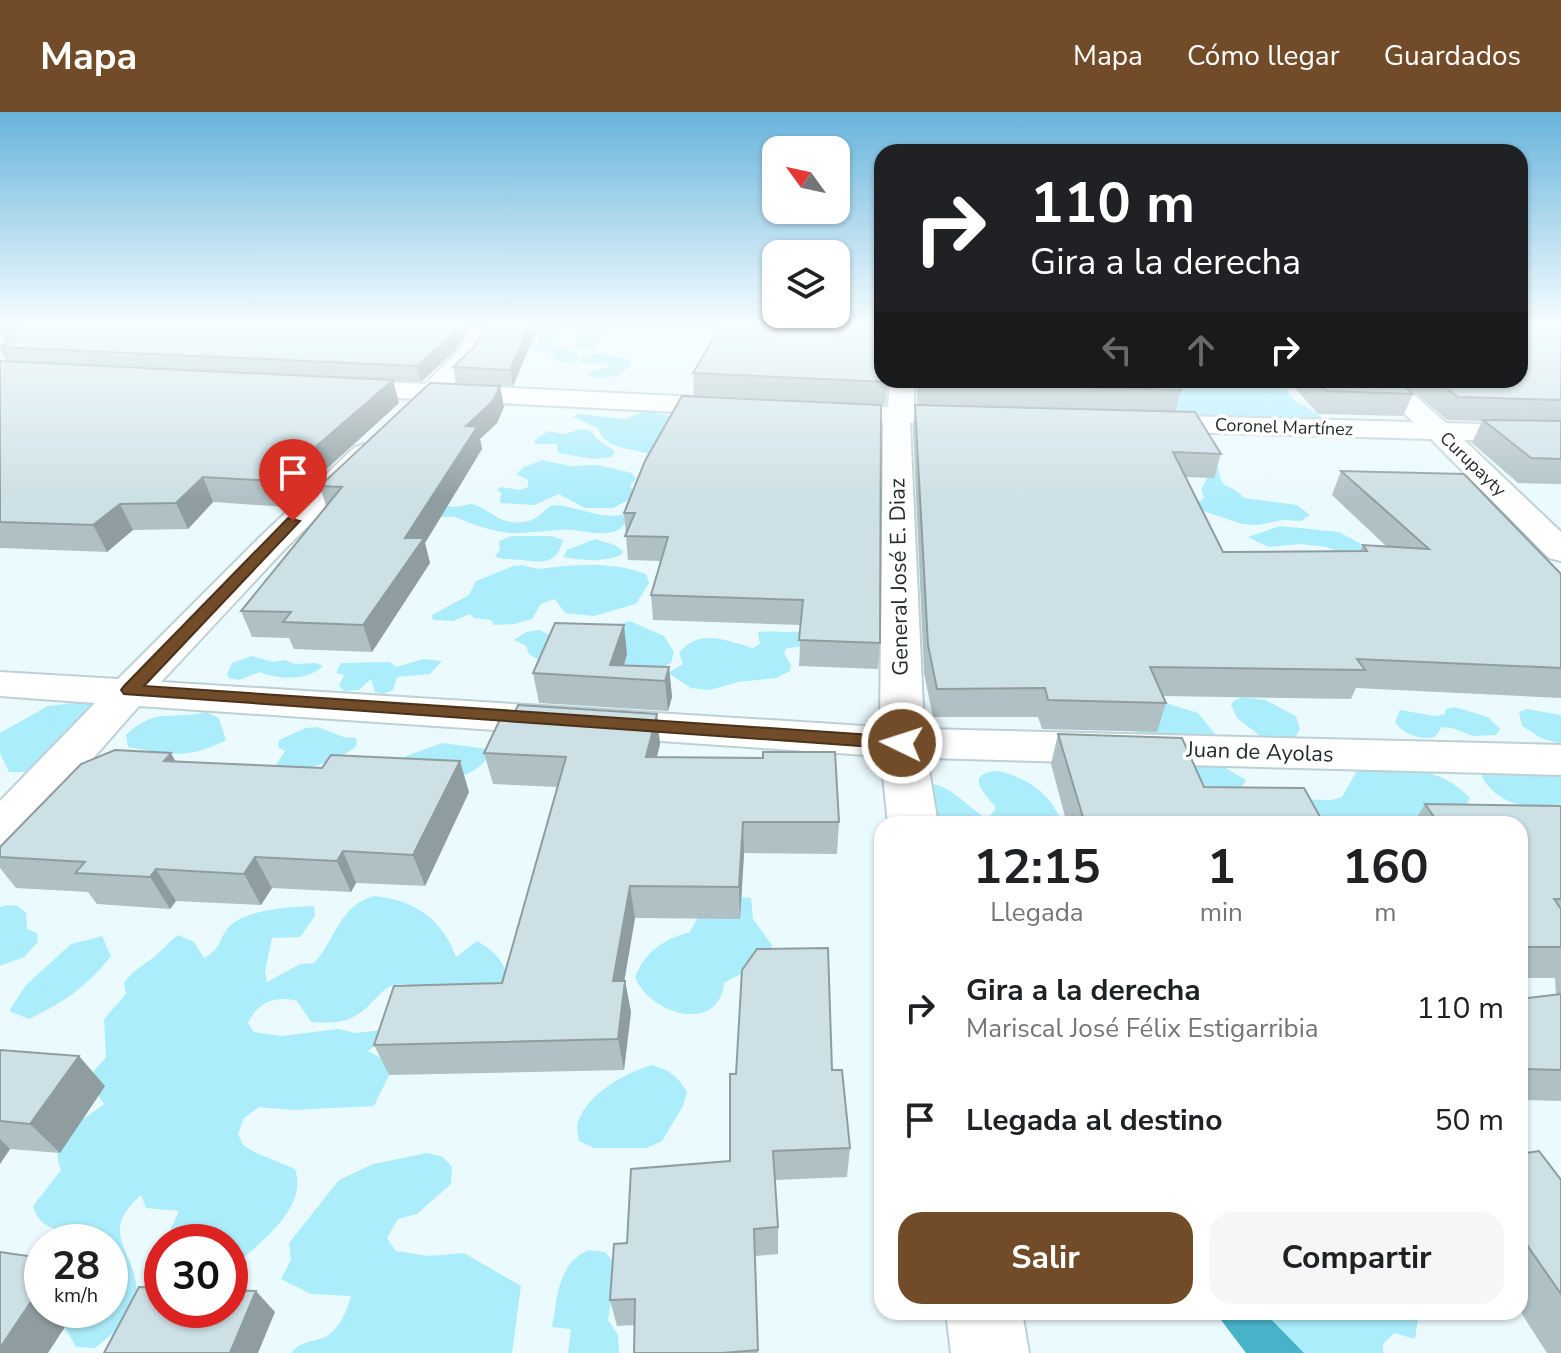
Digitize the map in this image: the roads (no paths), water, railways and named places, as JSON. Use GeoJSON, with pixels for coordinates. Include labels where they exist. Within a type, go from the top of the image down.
{"type":"FeatureCollection","features":[{"type":"Feature","properties":{"kind":"street"},"geometry":{"type":"LineString","coordinates":[[0,832],[130,690],[293,521],[438,385]]}},
{"type":"Feature","properties":{"kind":"street"},"geometry":{"type":"LineString","coordinates":[[309,386],[757,408]]}},
{"type":"Feature","properties":{"kind":"street","name":"Curupayty"},"geometry":{"type":"LineString","coordinates":[[1391,388],[1561,551]]}},
{"type":"Feature","properties":{"kind":"street"},"geometry":{"type":"LineString","coordinates":[[803,411],[899,398],[1005,419]]}},
{"type":"Feature","properties":{"kind":"street","name":"General José E. Diaz"},"geometry":{"type":"LineString","coordinates":[[899,398],[902,743],[912,816]]}},
{"type":"Feature","properties":{"kind":"street","name":"Coronel Martínez"},"geometry":{"type":"LineString","coordinates":[[1114,422],[1561,434]]}},
{"type":"Feature","properties":{"kind":"street","name":"Juan de Ayolas"},"geometry":{"type":"LineString","coordinates":[[0,684],[130,690],[902,743],[1561,760]]}},
{"type":"Feature","properties":{"kind":"street"},"geometry":{"type":"LineString","coordinates":[[985,1320],[990,1353]]}}]}
